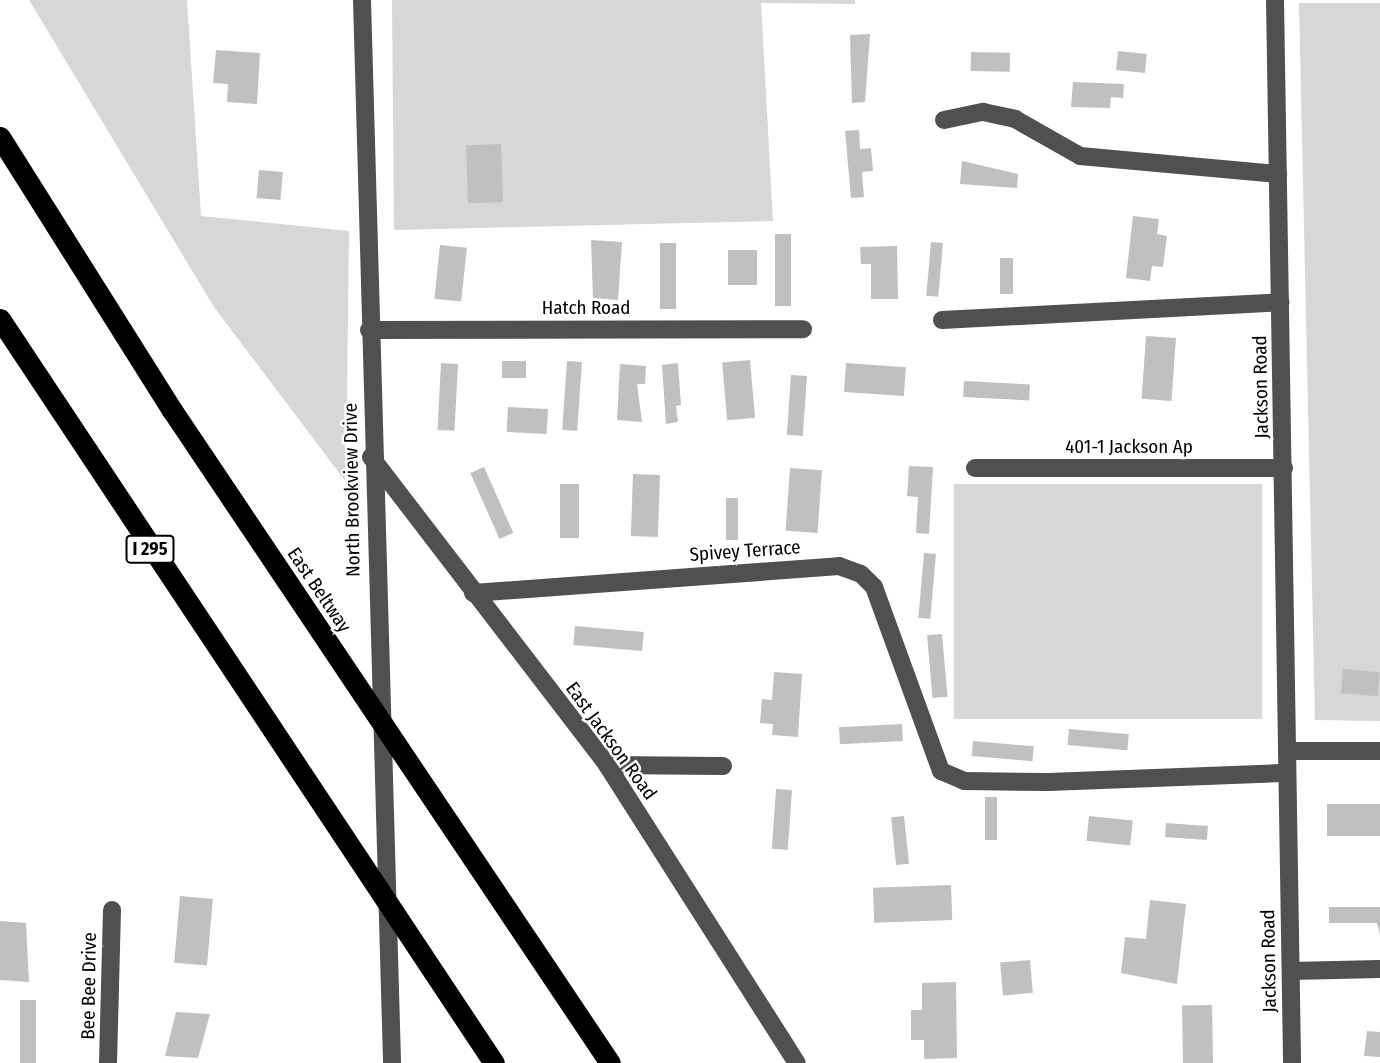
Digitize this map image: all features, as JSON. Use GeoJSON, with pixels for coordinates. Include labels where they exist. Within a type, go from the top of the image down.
{"type":"FeatureCollection","features":[{"type":"Feature","properties":{"kind":"highway","name":"East Beltway"},"geometry":{"type":"LineString","coordinates":[[0,121],[4,144],[299,601],[610,1063]]}},
{"type":"Feature","properties":{"kind":"highway","name":"I 295"},"geometry":{"type":"LineString","coordinates":[[0,319],[494,1063]]}},
{"type":"Feature","properties":{"kind":"street","name":"North Brookview Drive"},"geometry":{"type":"LineString","coordinates":[[362,0],[372,457],[393,1063]]}},
{"type":"Feature","properties":{"kind":"street","name":"Jackson Road"},"geometry":{"type":"LineString","coordinates":[[1275,0],[1292,1063]]}},
{"type":"Feature","properties":{"kind":"street"},"geometry":{"type":"LineString","coordinates":[[944,120],[983,112],[1015,119],[1080,156],[1279,174]]}},
{"type":"Feature","properties":{"kind":"street"},"geometry":{"type":"LineString","coordinates":[[942,320],[1130,315],[1281,302]]}},
{"type":"Feature","properties":{"kind":"street","name":"Hatch Road"},"geometry":{"type":"LineString","coordinates":[[369,330],[803,329]]}},
{"type":"Feature","properties":{"kind":"street","name":"East Jackson Road"},"geometry":{"type":"LineString","coordinates":[[372,457],[473,593],[607,765],[797,1063]]}},
{"type":"Feature","properties":{"kind":"street","name":"401-1 Jackson Ap"},"geometry":{"type":"LineString","coordinates":[[975,468],[1284,467]]}},
{"type":"Feature","properties":{"kind":"street","name":"Spivey Terrace"},"geometry":{"type":"LineString","coordinates":[[473,593],[839,566],[861,574],[874,587],[918,720],[941,771],[964,780],[1287,773]]}},
{"type":"Feature","properties":{"kind":"street"},"geometry":{"type":"LineString","coordinates":[[1287,751],[1380,751]]}},
{"type":"Feature","properties":{"kind":"street"},"geometry":{"type":"LineString","coordinates":[[607,765],[723,766]]}},
{"type":"Feature","properties":{"kind":"street","name":"Bee Bee Drive"},"geometry":{"type":"LineString","coordinates":[[108,1063],[112,910]]}},
{"type":"Feature","properties":{"kind":"street"},"geometry":{"type":"LineString","coordinates":[[1291,971],[1380,969]]}},
{"type":"Feature","properties":{"kind":"shaded area"},"geometry":{"type":"Polygon","coordinates":[[[29,0],[187,0],[201,216],[349,231],[346,482],[214,307],[29,0]]]}},
{"type":"Feature","properties":{"kind":"shaded area"},"geometry":{"type":"Polygon","coordinates":[[[392,0],[855,0],[855,4],[761,3],[773,221],[394,230],[392,0]]]}},
{"type":"Feature","properties":{"kind":"shaded area"},"geometry":{"type":"Polygon","coordinates":[[[1299,3],[1380,3],[1380,721],[1315,720],[1299,3]]]}},
{"type":"Feature","properties":{"kind":"shaded area"},"geometry":{"type":"Polygon","coordinates":[[[954,484],[1262,484],[1262,719],[954,719],[954,484]]]}},
{"type":"Feature","properties":{"kind":"building"},"geometry":{"type":"Polygon","coordinates":[[[870,34],[865,102],[852,103],[850,35],[870,34]]]}},
{"type":"Feature","properties":{"kind":"building"},"geometry":{"type":"Polygon","coordinates":[[[216,50],[260,53],[257,104],[227,102],[228,84],[213,83],[216,50]]]}},
{"type":"Feature","properties":{"kind":"building"},"geometry":{"type":"Polygon","coordinates":[[[1118,51],[1147,54],[1145,73],[1116,70],[1118,51]]]}},
{"type":"Feature","properties":{"kind":"building"},"geometry":{"type":"Polygon","coordinates":[[[971,52],[1010,53],[1010,72],[971,71],[971,52]]]}},
{"type":"Feature","properties":{"kind":"building"},"geometry":{"type":"Polygon","coordinates":[[[1073,82],[1124,84],[1123,98],[1111,97],[1110,108],[1071,107],[1073,82]]]}},
{"type":"Feature","properties":{"kind":"building"},"geometry":{"type":"Polygon","coordinates":[[[859,130],[860,149],[871,148],[873,171],[862,172],[864,197],[851,198],[845,131],[859,130]]]}},
{"type":"Feature","properties":{"kind":"building"},"geometry":{"type":"Polygon","coordinates":[[[501,144],[503,202],[468,203],[466,145],[501,144]]]}},
{"type":"Feature","properties":{"kind":"building"},"geometry":{"type":"Polygon","coordinates":[[[962,161],[1018,174],[1017,188],[960,184],[962,161]]]}},
{"type":"Feature","properties":{"kind":"building"},"geometry":{"type":"Polygon","coordinates":[[[259,170],[283,172],[280,200],[257,198],[259,170]]]}},
{"type":"Feature","properties":{"kind":"building"},"geometry":{"type":"Polygon","coordinates":[[[1133,216],[1159,219],[1157,234],[1167,236],[1163,267],[1152,266],[1150,281],[1126,278],[1133,216]]]}},
{"type":"Feature","properties":{"kind":"building"},"geometry":{"type":"Polygon","coordinates":[[[775,234],[791,234],[791,306],[775,306],[775,234]]]}},
{"type":"Feature","properties":{"kind":"building"},"geometry":{"type":"Polygon","coordinates":[[[591,240],[622,242],[618,300],[593,298],[591,240]]]}},
{"type":"Feature","properties":{"kind":"building"},"geometry":{"type":"Polygon","coordinates":[[[931,242],[943,243],[938,297],[926,296],[931,242]]]}},
{"type":"Feature","properties":{"kind":"building"},"geometry":{"type":"Polygon","coordinates":[[[660,243],[676,243],[676,309],[660,309],[660,243]]]}},
{"type":"Feature","properties":{"kind":"building"},"geometry":{"type":"Polygon","coordinates":[[[440,245],[467,248],[461,302],[434,299],[440,245]]]}},
{"type":"Feature","properties":{"kind":"building"},"geometry":{"type":"Polygon","coordinates":[[[897,246],[898,299],[871,299],[871,264],[861,264],[860,247],[897,246]]]}},
{"type":"Feature","properties":{"kind":"building"},"geometry":{"type":"Polygon","coordinates":[[[728,250],[757,250],[757,285],[728,285],[728,250]]]}},
{"type":"Feature","properties":{"kind":"building"},"geometry":{"type":"Polygon","coordinates":[[[1000,258],[1013,258],[1013,294],[1000,294],[1000,258]]]}},
{"type":"Feature","properties":{"kind":"building"},"geometry":{"type":"Polygon","coordinates":[[[1146,336],[1176,338],[1172,401],[1142,399],[1146,336]]]}},
{"type":"Feature","properties":{"kind":"building"},"geometry":{"type":"Polygon","coordinates":[[[750,360],[755,418],[727,420],[722,362],[750,360]]]}},
{"type":"Feature","properties":{"kind":"building"},"geometry":{"type":"Polygon","coordinates":[[[502,361],[526,361],[526,378],[502,378],[502,361]]]}},
{"type":"Feature","properties":{"kind":"building"},"geometry":{"type":"Polygon","coordinates":[[[567,361],[582,362],[577,431],[562,430],[567,361]]]}},
{"type":"Feature","properties":{"kind":"building"},"geometry":{"type":"Polygon","coordinates":[[[441,363],[458,364],[454,431],[437,430],[441,363]]]}},
{"type":"Feature","properties":{"kind":"building"},"geometry":{"type":"Polygon","coordinates":[[[678,363],[681,405],[676,406],[678,422],[666,424],[662,365],[678,363]]]}},
{"type":"Feature","properties":{"kind":"building"},"geometry":{"type":"Polygon","coordinates":[[[846,363],[906,367],[904,396],[844,392],[846,363]]]}},
{"type":"Feature","properties":{"kind":"building"},"geometry":{"type":"Polygon","coordinates":[[[620,364],[646,366],[645,384],[637,384],[642,422],[617,420],[620,364]]]}},
{"type":"Feature","properties":{"kind":"building"},"geometry":{"type":"Polygon","coordinates":[[[791,375],[807,376],[803,436],[787,435],[791,375]]]}},
{"type":"Feature","properties":{"kind":"building"},"geometry":{"type":"Polygon","coordinates":[[[964,381],[1030,384],[1029,400],[963,397],[964,381]]]}},
{"type":"Feature","properties":{"kind":"building"},"geometry":{"type":"Polygon","coordinates":[[[508,407],[548,409],[547,434],[507,432],[508,407]]]}},
{"type":"Feature","properties":{"kind":"building"},"geometry":{"type":"Polygon","coordinates":[[[909,466],[933,467],[929,534],[916,533],[918,497],[907,496],[909,466]]]}},
{"type":"Feature","properties":{"kind":"building"},"geometry":{"type":"Polygon","coordinates":[[[484,467],[513,533],[500,539],[470,473],[484,467]]]}},
{"type":"Feature","properties":{"kind":"building"},"geometry":{"type":"Polygon","coordinates":[[[790,468],[822,470],[818,533],[786,531],[790,468]]]}},
{"type":"Feature","properties":{"kind":"building"},"geometry":{"type":"Polygon","coordinates":[[[633,474],[660,475],[658,537],[631,536],[633,474]]]}},
{"type":"Feature","properties":{"kind":"building"},"geometry":{"type":"Polygon","coordinates":[[[560,484],[579,484],[579,538],[560,538],[560,484]]]}},
{"type":"Feature","properties":{"kind":"building"},"geometry":{"type":"Polygon","coordinates":[[[726,498],[738,498],[738,540],[726,540],[726,498]]]}},
{"type":"Feature","properties":{"kind":"building"},"geometry":{"type":"Polygon","coordinates":[[[924,553],[936,554],[930,619],[918,618],[924,553]]]}},
{"type":"Feature","properties":{"kind":"building"},"geometry":{"type":"Polygon","coordinates":[[[575,626],[644,632],[642,651],[573,645],[575,626]]]}},
{"type":"Feature","properties":{"kind":"building"},"geometry":{"type":"Polygon","coordinates":[[[942,634],[947,697],[933,698],[927,635],[942,634]]]}},
{"type":"Feature","properties":{"kind":"building"},"geometry":{"type":"Polygon","coordinates":[[[1343,669],[1380,672],[1378,696],[1341,693],[1343,669]]]}},
{"type":"Feature","properties":{"kind":"building"},"geometry":{"type":"Polygon","coordinates":[[[774,672],[802,674],[798,737],[772,735],[773,724],[760,723],[762,699],[772,700],[774,672]]]}},
{"type":"Feature","properties":{"kind":"building"},"geometry":{"type":"Polygon","coordinates":[[[902,724],[903,741],[840,744],[839,727],[902,724]]]}},
{"type":"Feature","properties":{"kind":"building"},"geometry":{"type":"Polygon","coordinates":[[[1069,729],[1129,734],[1127,750],[1068,745],[1069,729]]]}},
{"type":"Feature","properties":{"kind":"building"},"geometry":{"type":"Polygon","coordinates":[[[973,741],[1034,746],[1032,761],[972,756],[973,741]]]}},
{"type":"Feature","properties":{"kind":"building"},"geometry":{"type":"Polygon","coordinates":[[[776,789],[792,790],[788,850],[772,849],[776,789]]]}},
{"type":"Feature","properties":{"kind":"building"},"geometry":{"type":"Polygon","coordinates":[[[985,797],[997,797],[997,840],[985,840],[985,797]]]}},
{"type":"Feature","properties":{"kind":"building"},"geometry":{"type":"Polygon","coordinates":[[[1327,804],[1380,804],[1380,836],[1327,836],[1327,804]]]}},
{"type":"Feature","properties":{"kind":"building"},"geometry":{"type":"Polygon","coordinates":[[[904,816],[909,864],[896,865],[891,817],[904,816]]]}},
{"type":"Feature","properties":{"kind":"building"},"geometry":{"type":"Polygon","coordinates":[[[1089,816],[1133,821],[1130,845],[1086,841],[1089,816]]]}},
{"type":"Feature","properties":{"kind":"building"},"geometry":{"type":"Polygon","coordinates":[[[1166,823],[1208,826],[1207,840],[1165,837],[1166,823]]]}},
{"type":"Feature","properties":{"kind":"building"},"geometry":{"type":"Polygon","coordinates":[[[951,885],[952,920],[874,923],[873,888],[951,885]]]}},
{"type":"Feature","properties":{"kind":"building"},"geometry":{"type":"Polygon","coordinates":[[[180,896],[213,899],[207,966],[174,963],[180,896]]]}},
{"type":"Feature","properties":{"kind":"building"},"geometry":{"type":"Polygon","coordinates":[[[1150,900],[1186,904],[1177,984],[1121,973],[1125,937],[1146,939],[1150,900]]]}},
{"type":"Feature","properties":{"kind":"building"},"geometry":{"type":"Polygon","coordinates":[[[1329,907],[1380,907],[1380,935],[1377,923],[1329,923],[1329,907]]]}},
{"type":"Feature","properties":{"kind":"building"},"geometry":{"type":"Polygon","coordinates":[[[0,921],[26,923],[29,982],[0,980],[0,921]]]}},
{"type":"Feature","properties":{"kind":"building"},"geometry":{"type":"Polygon","coordinates":[[[1030,960],[1033,993],[1003,995],[1000,963],[1030,960]]]}},
{"type":"Feature","properties":{"kind":"building"},"geometry":{"type":"Polygon","coordinates":[[[956,982],[957,1058],[924,1059],[924,1040],[911,1040],[911,1010],[922,1010],[922,983],[956,982]]]}},
{"type":"Feature","properties":{"kind":"building"},"geometry":{"type":"Polygon","coordinates":[[[20,1000],[36,1000],[36,1063],[20,1063],[20,1000]]]}},
{"type":"Feature","properties":{"kind":"building"},"geometry":{"type":"Polygon","coordinates":[[[1212,1005],[1213,1063],[1183,1063],[1182,1006],[1212,1005]]]}},
{"type":"Feature","properties":{"kind":"building"},"geometry":{"type":"Polygon","coordinates":[[[176,1012],[210,1014],[198,1058],[165,1056],[176,1012]]]}},
{"type":"Feature","properties":{"kind":"building"},"geometry":{"type":"Polygon","coordinates":[[[1367,1031],[1380,1032],[1380,1057],[1364,1056],[1367,1031]]]}}]}
